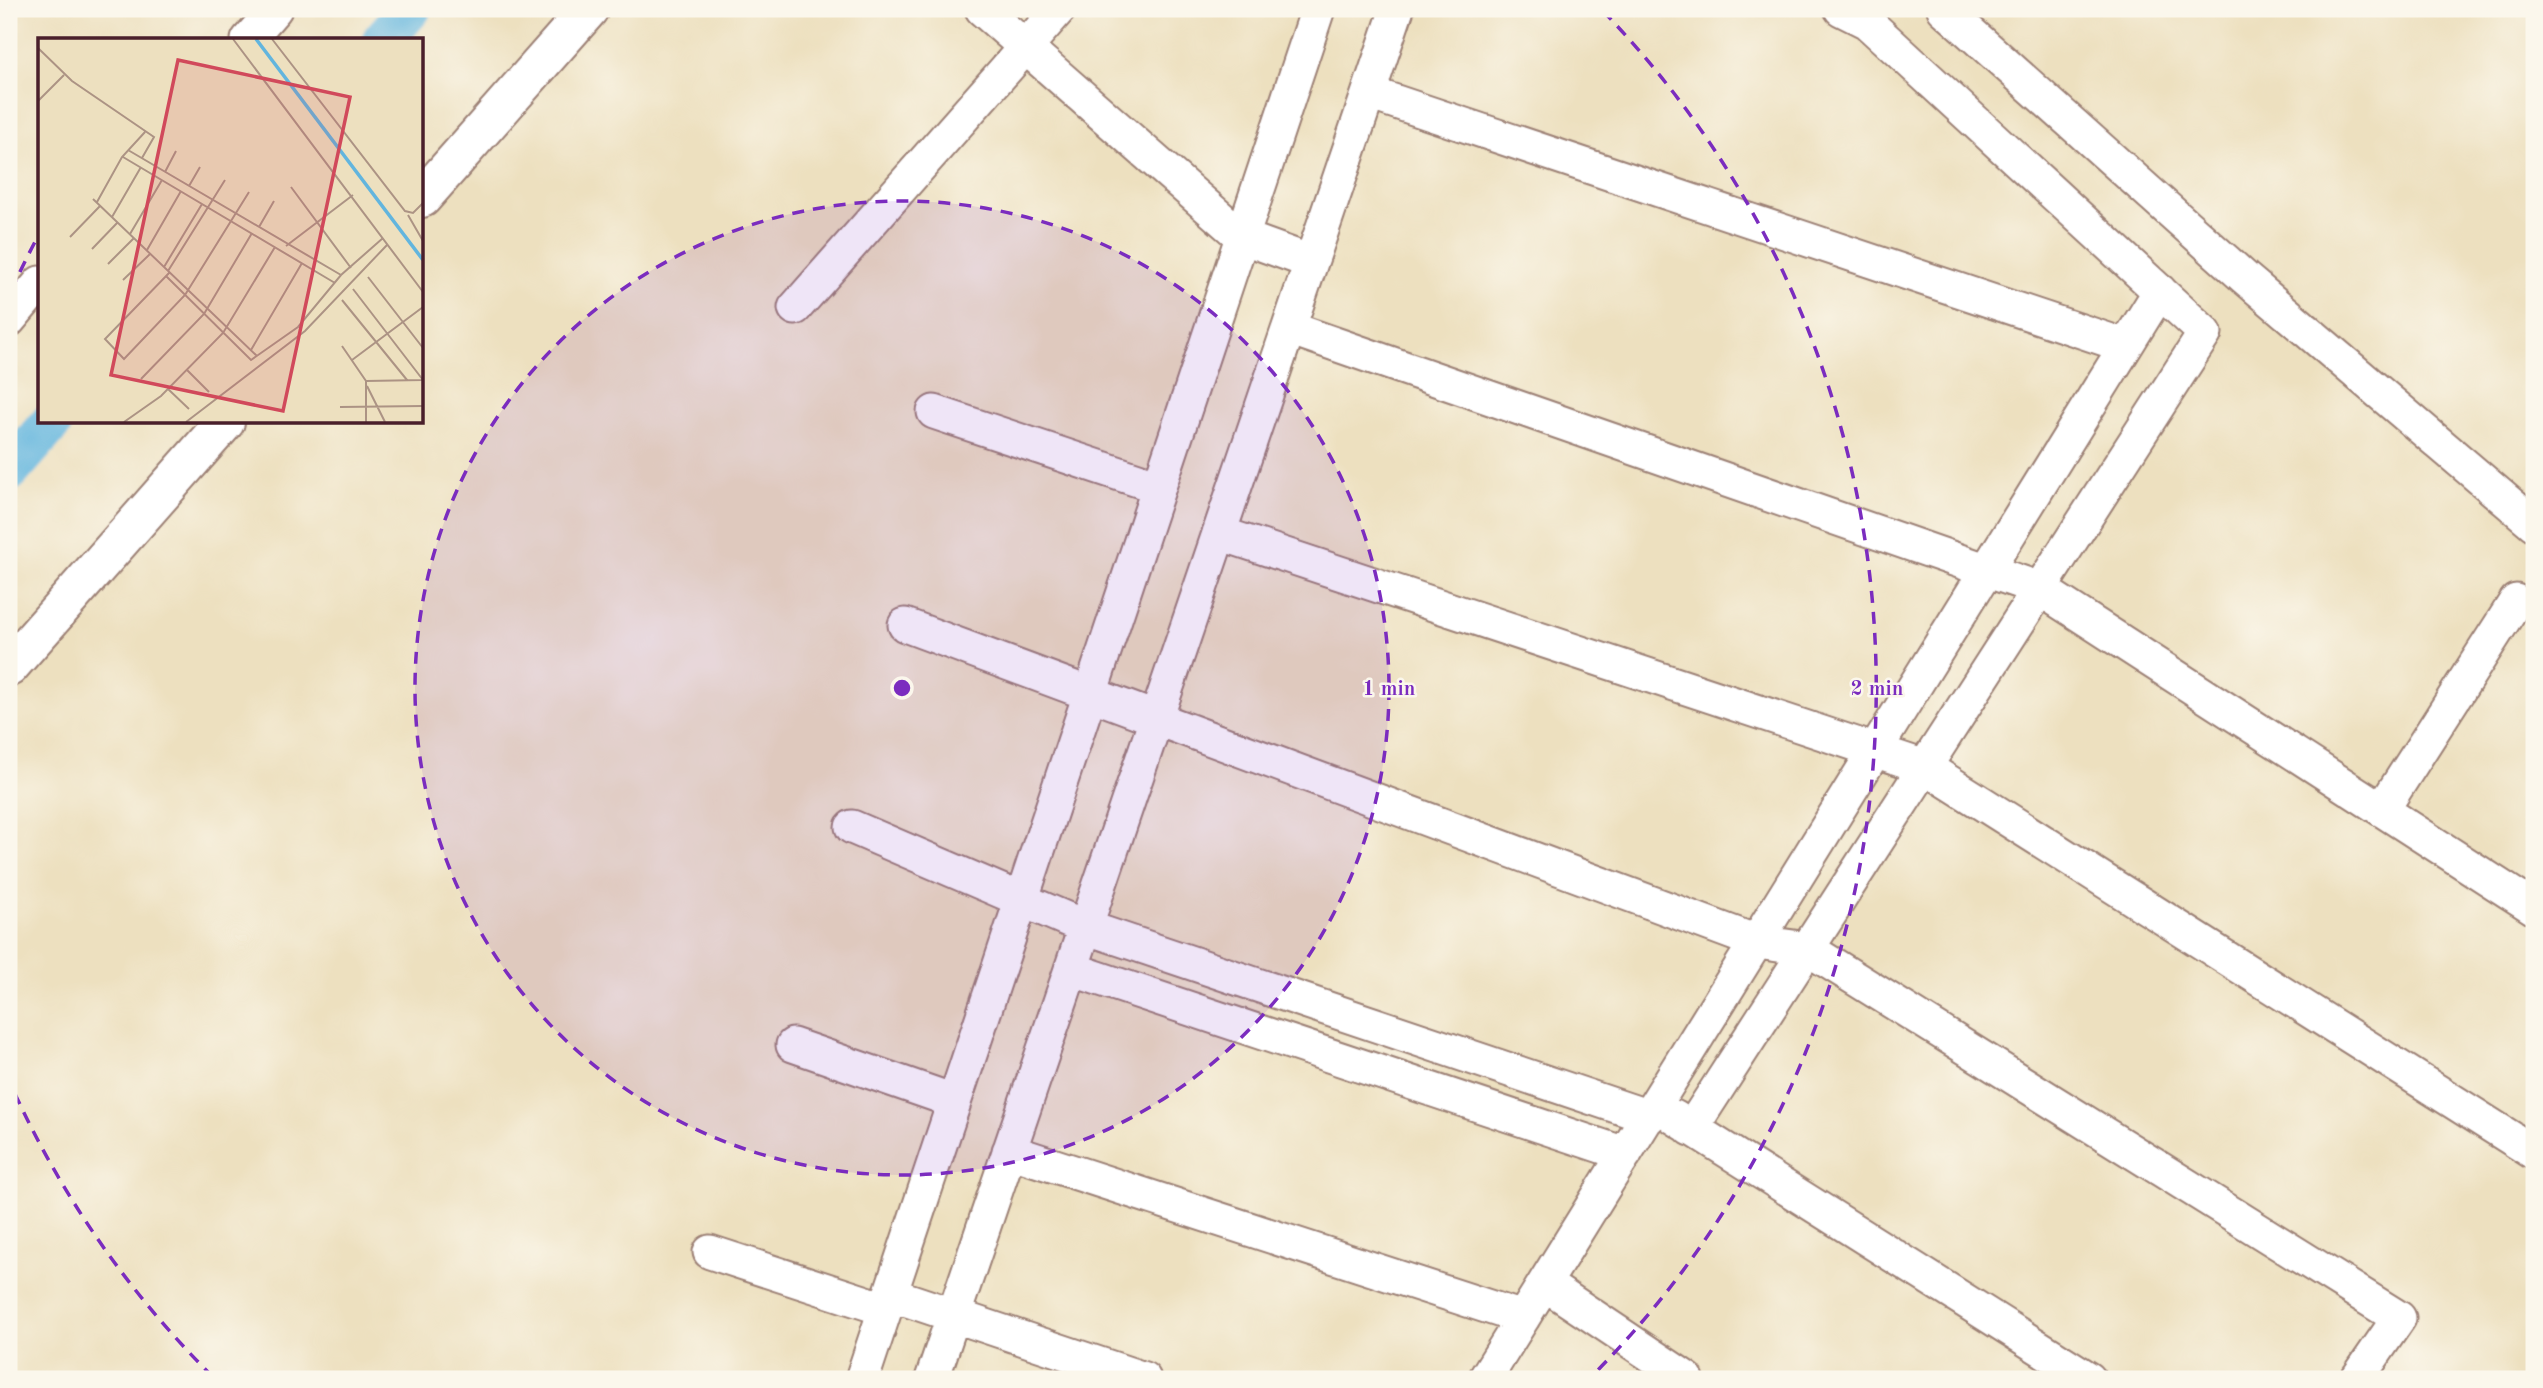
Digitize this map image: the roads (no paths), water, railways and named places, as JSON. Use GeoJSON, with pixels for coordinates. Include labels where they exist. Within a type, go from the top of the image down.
{"type":"FeatureCollection","features":[{"type":"Feature","properties":{"kind":"main road"},"geometry":{"type":"LineString","coordinates":[[424,196],[589,9]]}},
{"type":"Feature","properties":{"kind":"main road"},"geometry":{"type":"LineString","coordinates":[[9,667],[223,424]]}},
{"type":"Feature","properties":{"kind":"street"},"geometry":{"type":"LineString","coordinates":[[250,38],[275,9]]}},
{"type":"Feature","properties":{"kind":"street"},"geometry":{"type":"LineString","coordinates":[[982,9],[1242,237],[1311,262]]}},
{"type":"Feature","properties":{"kind":"street"},"geometry":{"type":"LineString","coordinates":[[795,309],[1059,9]]}},
{"type":"Feature","properties":{"kind":"street"},"geometry":{"type":"LineString","coordinates":[[862,1379],[1318,9]]}},
{"type":"Feature","properties":{"kind":"street"},"geometry":{"type":"LineString","coordinates":[[932,1379],[1397,9]]}},
{"type":"Feature","properties":{"kind":"street"},"geometry":{"type":"LineString","coordinates":[[1691,1129],[2205,333],[1867,22],[1841,9]]}},
{"type":"Feature","properties":{"kind":"street"},"geometry":{"type":"LineString","coordinates":[[1944,9],[2245,278],[2534,524]]}},
{"type":"Feature","properties":{"kind":"street"},"geometry":{"type":"LineString","coordinates":[[1369,93],[2126,346]]}},
{"type":"Feature","properties":{"kind":"street"},"geometry":{"type":"LineString","coordinates":[[9,320],[38,285]]}},
{"type":"Feature","properties":{"kind":"street"},"geometry":{"type":"LineString","coordinates":[[1485,1379],[2160,291]]}},
{"type":"Feature","properties":{"kind":"street"},"geometry":{"type":"LineString","coordinates":[[1289,328],[1988,568],[2040,589],[2534,908]]}},
{"type":"Feature","properties":{"kind":"street"},"geometry":{"type":"LineString","coordinates":[[934,412],[1159,487]]}},
{"type":"Feature","properties":{"kind":"street"},"geometry":{"type":"LineString","coordinates":[[1219,533],[1925,767],[2533,1152]]}},
{"type":"Feature","properties":{"kind":"street"},"geometry":{"type":"LineString","coordinates":[[2382,810],[2516,601]]}},
{"type":"Feature","properties":{"kind":"street"},"geometry":{"type":"LineString","coordinates":[[905,625],[1757,942],[1808,949],[2399,1318],[2357,1379]]}},
{"type":"Feature","properties":{"kind":"street"},"geometry":{"type":"LineString","coordinates":[[852,827],[1086,927],[1652,1111],[1691,1129],[2089,1379]]}},
{"type":"Feature","properties":{"kind":"street"},"geometry":{"type":"LineString","coordinates":[[1071,969],[1625,1154]]}},
{"type":"Feature","properties":{"kind":"street"},"geometry":{"type":"LineString","coordinates":[[793,1045],[954,1101]]}},
{"type":"Feature","properties":{"kind":"street"},"geometry":{"type":"LineString","coordinates":[[1009,1151],[1523,1318]]}},
{"type":"Feature","properties":{"kind":"street"},"geometry":{"type":"LineString","coordinates":[[710,1252],[953,1317],[1144,1379]]}},
{"type":"Feature","properties":{"kind":"street"},"geometry":{"type":"LineString","coordinates":[[1545,1284],[1687,1379]]}},
{"type":"Feature","properties":{"kind":"waterway"},"geometry":{"type":"LineString","coordinates":[[385,38],[410,9]]}},
{"type":"Feature","properties":{"kind":"waterway"},"geometry":{"type":"LineString","coordinates":[[9,471],[50,424]]}}]}
